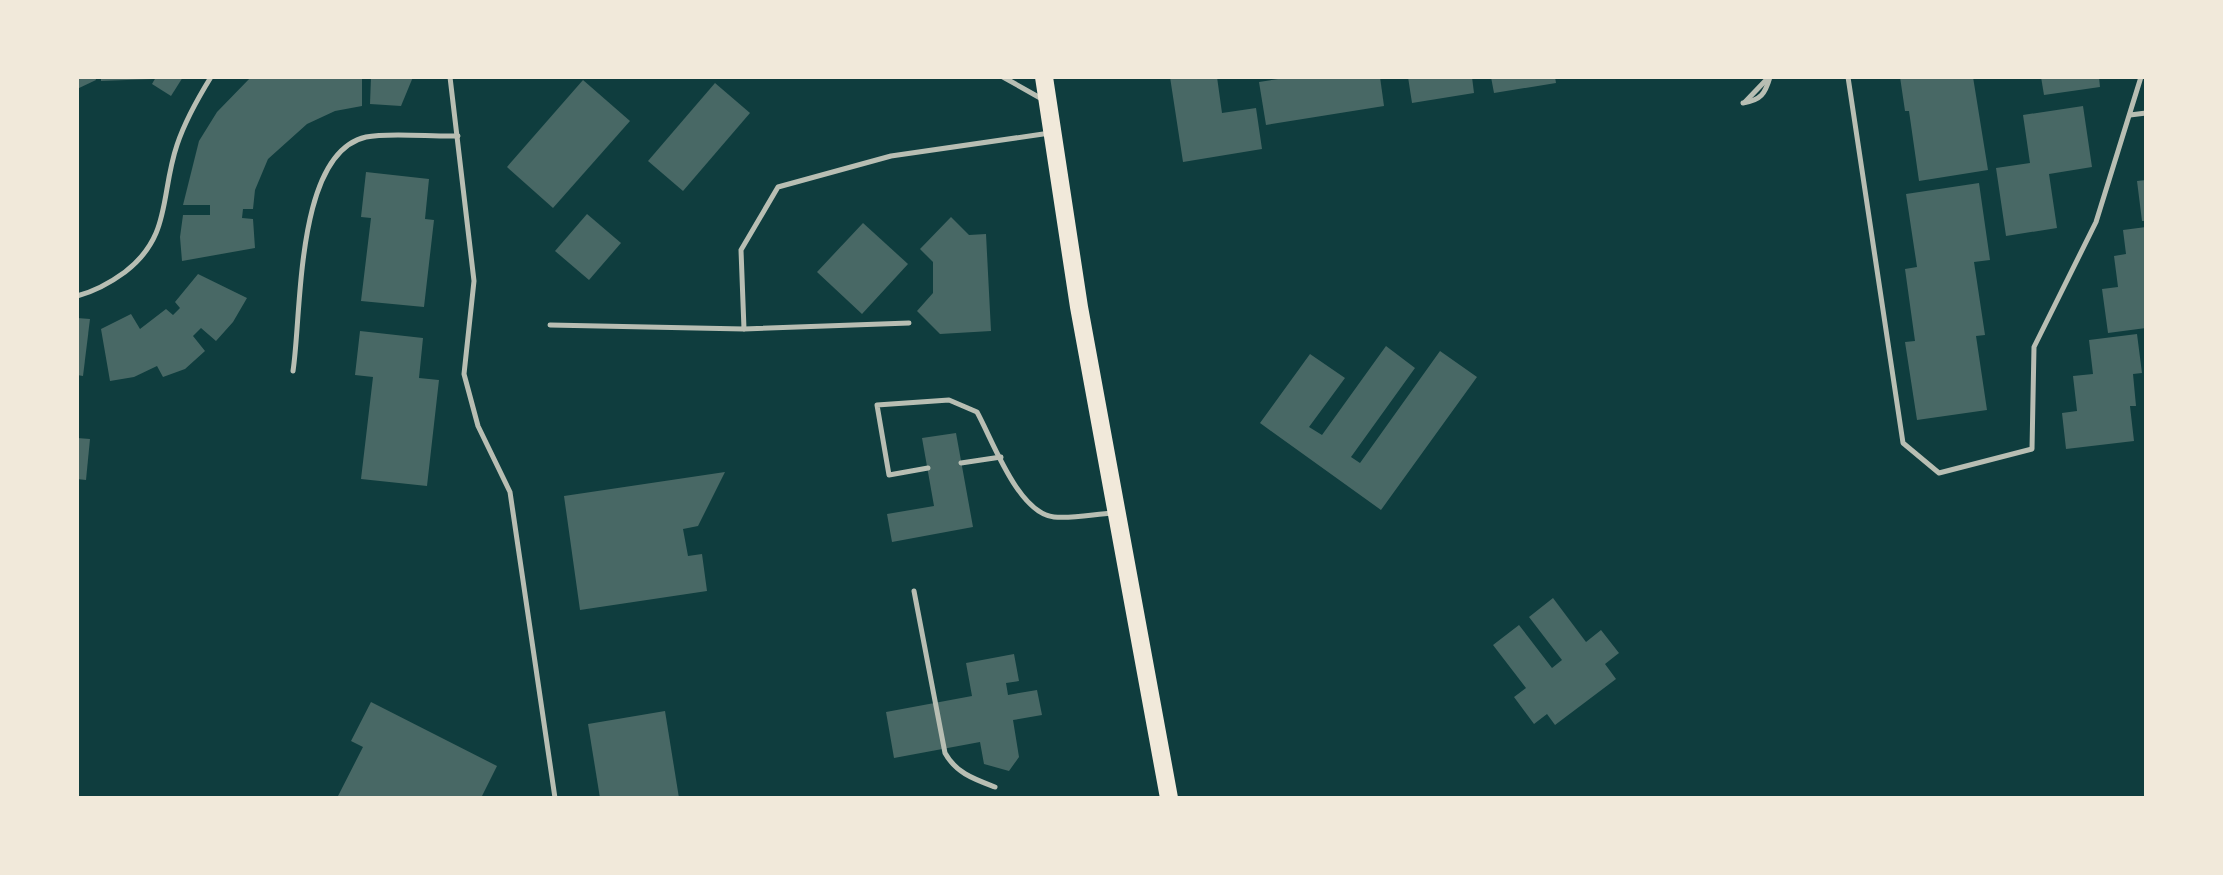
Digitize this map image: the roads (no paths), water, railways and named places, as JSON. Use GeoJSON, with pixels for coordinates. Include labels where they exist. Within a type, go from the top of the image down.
{"type":"FeatureCollection","features":[{"type":"Feature","properties":{"kind":"main road"},"geometry":{"type":"LineString","coordinates":[[1044,77],[1079,307],[1169,798]]}},
{"type":"Feature","properties":{"kind":"lane"},"geometry":{"type":"LineString","coordinates":[[77,296],[106,286],[145,256],[160,223],[176,146],[195,102],[211,77]]}},
{"type":"Feature","properties":{"kind":"lane"},"geometry":{"type":"LineString","coordinates":[[450,77],[474,281],[464,374],[478,426],[510,492],[555,798]]}},
{"type":"Feature","properties":{"kind":"lane"},"geometry":{"type":"LineString","coordinates":[[1003,77],[1048,102]]}},
{"type":"Feature","properties":{"kind":"lane"},"geometry":{"type":"LineString","coordinates":[[1769,77],[1765,93],[1757,101],[1743,103],[1769,77]]}},
{"type":"Feature","properties":{"kind":"lane"},"geometry":{"type":"LineString","coordinates":[[1848,77],[1903,443],[1939,473],[2032,449],[2034,347],[2096,222],[2141,77]]}},
{"type":"Feature","properties":{"kind":"lane"},"geometry":{"type":"LineString","coordinates":[[2130,115],[2146,113]]}},
{"type":"Feature","properties":{"kind":"lane"},"geometry":{"type":"LineString","coordinates":[[744,329],[741,250],[778,187],[891,156],[1053,132]]}},
{"type":"Feature","properties":{"kind":"lane"},"geometry":{"type":"LineString","coordinates":[[293,371],[312,201],[326,170],[348,145],[367,136],[458,136]]}},
{"type":"Feature","properties":{"kind":"lane"},"geometry":{"type":"LineString","coordinates":[[550,325],[744,329],[909,323]]}},
{"type":"Feature","properties":{"kind":"lane"},"geometry":{"type":"LineString","coordinates":[[928,468],[889,475],[877,405],[949,400],[976,412],[1001,457],[1012,485],[1034,509],[1053,517],[1116,513]]}},
{"type":"Feature","properties":{"kind":"lane"},"geometry":{"type":"LineString","coordinates":[[961,463],[1001,457]]}},
{"type":"Feature","properties":{"kind":"lane"},"geometry":{"type":"LineString","coordinates":[[914,591],[945,752],[951,764],[969,777],[995,787]]}}]}
